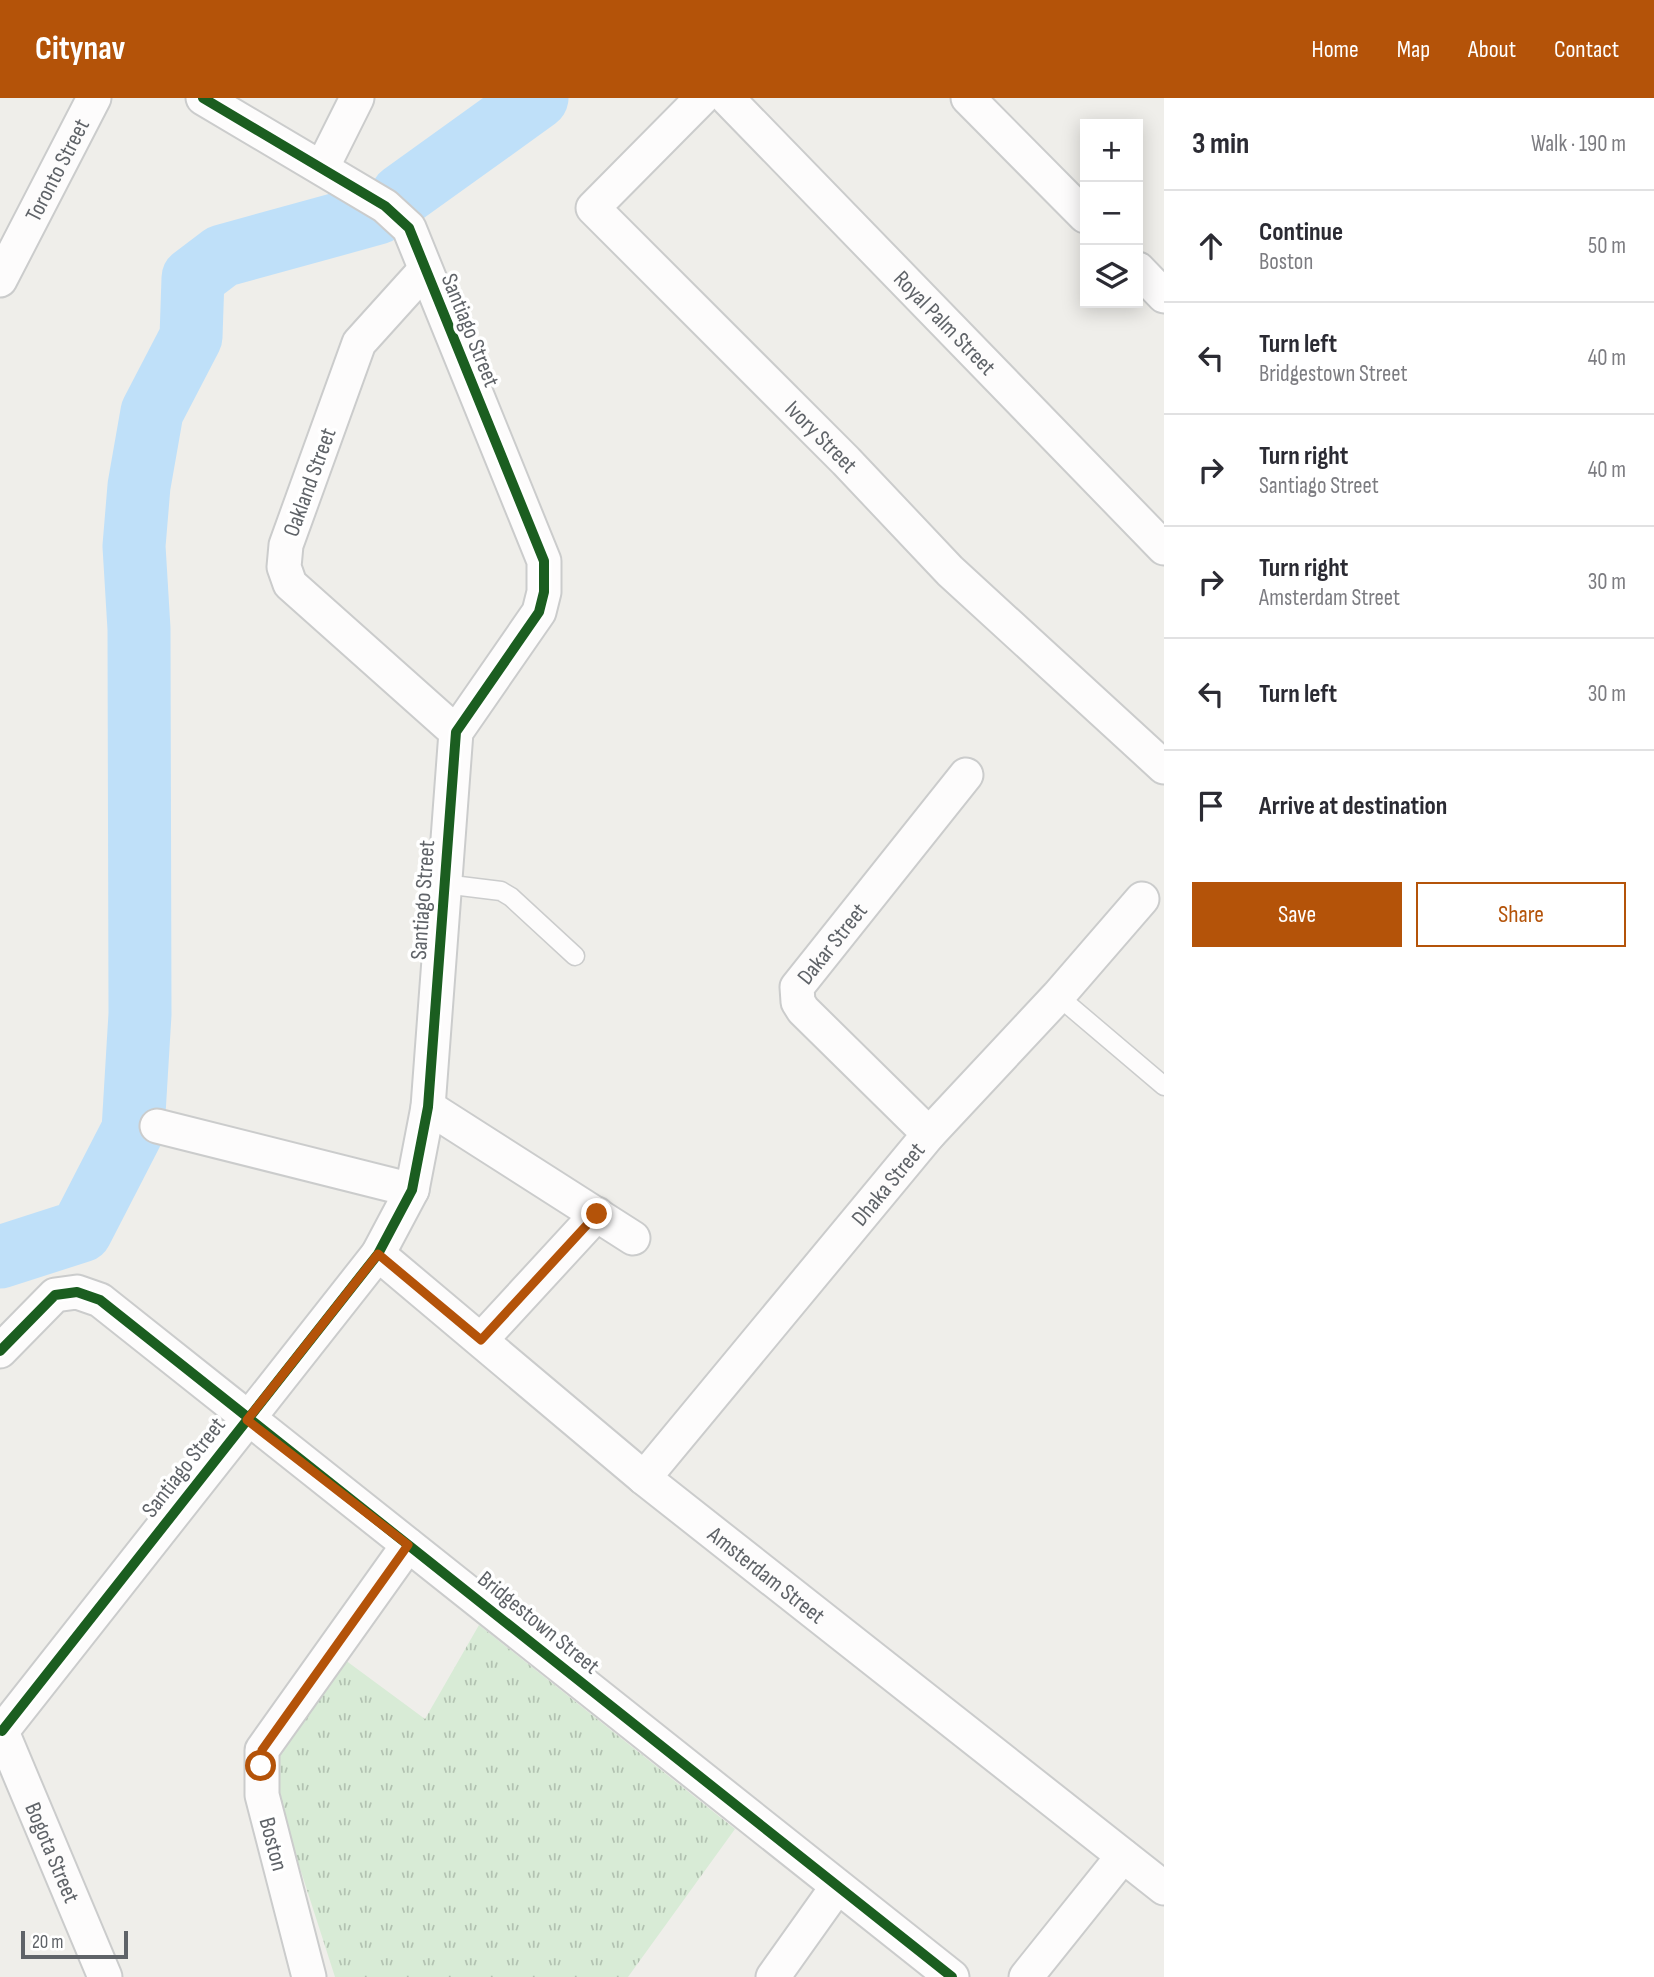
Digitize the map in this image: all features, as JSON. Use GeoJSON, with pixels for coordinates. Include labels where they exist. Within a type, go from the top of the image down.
{"type":"FeatureCollection","features":[{"type":"Feature","properties":{"kind":"street","name":"Toronto Street"},"geometry":{"type":"LineString","coordinates":[[0,280],[94,98]]}},
{"type":"Feature","properties":{"kind":"street","name":"Santiago Street"},"geometry":{"type":"LineString","coordinates":[[1,1729],[378,1254],[412,1190],[428,1107],[456,732],[539,612],[544,592],[544,561],[424,271],[409,228],[385,206],[203,98]]}},
{"type":"Feature","properties":{"kind":"street"},"geometry":{"type":"LineString","coordinates":[[322,168],[357,98]]}},
{"type":"Feature","properties":{"kind":"street","name":"Ivory Street"},"geometry":{"type":"LineString","coordinates":[[702,98],[593,208],[836,451],[950,571],[1164,767]]}},
{"type":"Feature","properties":{"kind":"street","name":"Royal Palm Street"},"geometry":{"type":"LineString","coordinates":[[727,98],[1164,548]]}},
{"type":"Feature","properties":{"kind":"street"},"geometry":{"type":"LineString","coordinates":[[968,98],[1080,211]]}},
{"type":"Feature","properties":{"kind":"street","name":"Oakland Street"},"geometry":{"type":"LineString","coordinates":[[424,271],[359,343],[286,545],[284,567],[290,584],[456,732]]}},
{"type":"Feature","properties":{"kind":"street"},"geometry":{"type":"LineString","coordinates":[[1143,275],[1164,296]]}},
{"type":"Feature","properties":{"kind":"street","name":"Dakar Street"},"geometry":{"type":"LineString","coordinates":[[929,1134],[803,1010],[798,1002],[797,987],[966,775]]}},
{"type":"Feature","properties":{"kind":"street","name":"Dhaka Street"},"geometry":{"type":"LineString","coordinates":[[644,1478],[929,1134],[1058,996],[1142,899]]}},
{"type":"Feature","properties":{"kind":"street"},"geometry":{"type":"LineString","coordinates":[[428,1107],[633,1238]]}},
{"type":"Feature","properties":{"kind":"street"},"geometry":{"type":"LineString","coordinates":[[157,1126],[412,1190]]}},
{"type":"Feature","properties":{"kind":"street"},"geometry":{"type":"LineString","coordinates":[[481,1340],[597,1214]]}},
{"type":"Feature","properties":{"kind":"street","name":"Amsterdam Street"},"geometry":{"type":"LineString","coordinates":[[378,1254],[644,1478],[1164,1888]]}},
{"type":"Feature","properties":{"kind":"street","name":"Bridgestown Street"},"geometry":{"type":"LineString","coordinates":[[0,1351],[55,1295],[77,1292],[100,1300],[247,1420],[952,1977]]}},
{"type":"Feature","properties":{"kind":"street","name":"Boston"},"geometry":{"type":"LineString","coordinates":[[309,1977],[261,1796],[262,1750],[408,1545]]}},
{"type":"Feature","properties":{"kind":"street","name":"Bogota Street"},"geometry":{"type":"LineString","coordinates":[[1,1729],[105,1977]]}},
{"type":"Feature","properties":{"kind":"street"},"geometry":{"type":"LineString","coordinates":[[1026,1977],[1123,1856]]}},
{"type":"Feature","properties":{"kind":"street"},"geometry":{"type":"LineString","coordinates":[[773,1977],[837,1887]]}},
{"type":"Feature","properties":{"kind":"lane"},"geometry":{"type":"LineString","coordinates":[[444,884],[501,891],[512,897],[575,956]]}},
{"type":"Feature","properties":{"kind":"lane"},"geometry":{"type":"LineString","coordinates":[[1058,996],[1163,1082]]}},
{"type":"Feature","properties":{"kind":"green space"},"geometry":{"type":"Polygon","coordinates":[[[479,1625],[735,1829],[628,1977],[335,1977],[269,1772],[272,1755],[341,1657],[425,1719],[479,1625]]]}},
{"type":"Feature","properties":{"kind":"waterway"},"geometry":{"type":"LineString","coordinates":[[402,195],[537,98]]}},
{"type":"Feature","properties":{"kind":"waterway"},"geometry":{"type":"LineString","coordinates":[[0,1257],[81,1231],[133,1130],[140,1014],[139,629],[134,546],[139,486],[152,412],[191,337],[193,278],[222,256],[378,213]]}},
{"type":"Feature","properties":{"kind":"cycle path"},"geometry":{"type":"LineString","coordinates":[[2,1731],[378,1254],[412,1190],[428,1107],[456,732],[539,612],[544,592],[544,561],[409,228],[385,206],[203,98]]}},
{"type":"Feature","properties":{"kind":"cycle path"},"geometry":{"type":"LineString","coordinates":[[0,1351],[55,1295],[77,1292],[100,1300],[952,1977]]}},
{"type":"Feature","properties":{"kind":"route"},"geometry":{"type":"LineString","coordinates":[[261,1766],[262,1750],[408,1545],[247,1420],[378,1254],[481,1340],[597,1214]]}}]}
